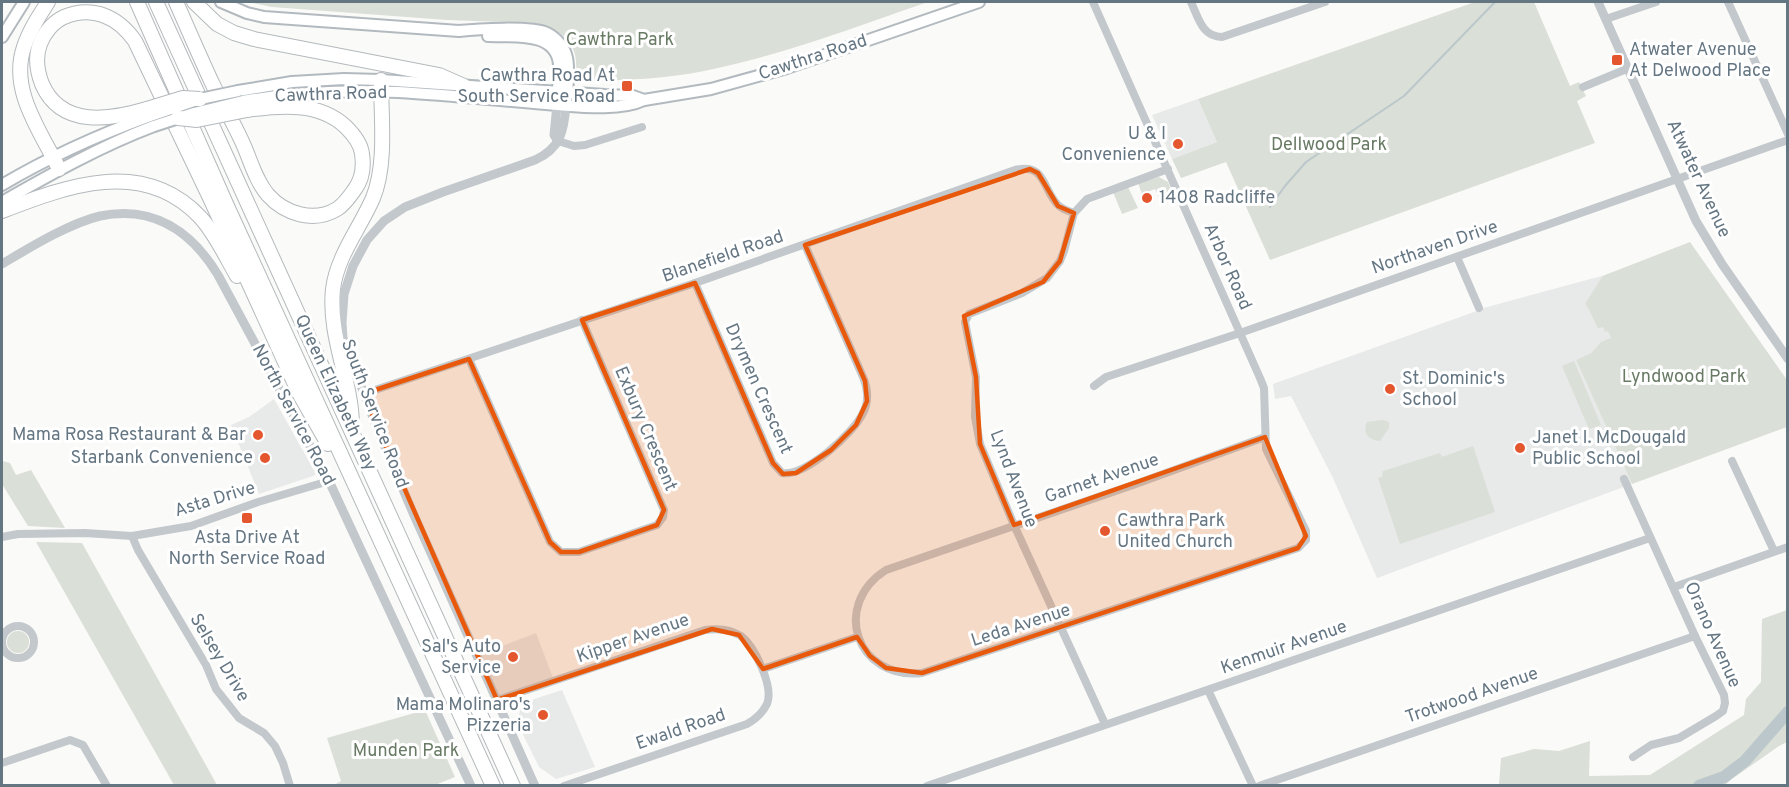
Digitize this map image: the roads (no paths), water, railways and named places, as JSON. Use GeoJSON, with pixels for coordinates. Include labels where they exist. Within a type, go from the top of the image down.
{"type":"FeatureCollection","features":[{"type":"Feature","properties":{"kind":"highway"},"geometry":{"type":"LineString","coordinates":[[48,2],[24,46],[19,75],[28,108],[56,163]]}},
{"type":"Feature","properties":{"kind":"highway","name":"Queen Elizabeth Way"},"geometry":{"type":"LineString","coordinates":[[137,2],[227,206],[494,786]]}},
{"type":"Feature","properties":{"kind":"highway","name":"Queen Elizabeth Way"},"geometry":{"type":"LineString","coordinates":[[156,2],[513,786]]}},
{"type":"Feature","properties":{"kind":"highway"},"geometry":{"type":"LineString","coordinates":[[176,2],[213,84],[244,145],[260,184],[268,195],[281,207],[295,214],[322,216],[338,209],[348,200],[360,183],[364,168],[362,150],[353,134],[339,120],[321,111],[243,101],[197,120],[178,118]]}},
{"type":"Feature","properties":{"kind":"highway"},"geometry":{"type":"LineString","coordinates":[[194,2],[217,24],[244,36],[273,44],[440,75],[464,86]]}},
{"type":"Feature","properties":{"kind":"highway"},"geometry":{"type":"LineString","coordinates":[[200,99],[183,98],[150,117],[78,116],[62,108],[48,96],[39,75],[40,43],[47,31],[60,19],[84,11],[103,15],[115,21],[128,31],[135,41],[155,79],[269,328],[299,393],[378,534]]}},
{"type":"Feature","properties":{"kind":"highway"},"geometry":{"type":"LineString","coordinates":[[352,429],[352,405],[332,316],[333,288],[339,266],[373,196],[378,180],[381,153],[381,86]]}},
{"type":"Feature","properties":{"kind":"highway"},"geometry":{"type":"LineString","coordinates":[[2,212],[42,196],[101,182],[123,181],[146,184],[163,190],[200,217],[269,328]]}},
{"type":"Feature","properties":{"kind":"main road"},"geometry":{"type":"LineString","coordinates":[[2,37],[24,2]]}},
{"type":"Feature","properties":{"kind":"main road"},"geometry":{"type":"LineString","coordinates":[[220,2],[264,17],[459,31],[534,30],[547,33],[560,43],[568,65],[561,105]]}},
{"type":"Feature","properties":{"kind":"main road","name":"Cawthra Road"},"geometry":{"type":"LineString","coordinates":[[381,86],[561,105],[634,105],[644,100],[711,89],[778,71],[979,2]]}},
{"type":"Feature","properties":{"kind":"main road","name":"Cawthra Road"},"geometry":{"type":"LineString","coordinates":[[200,99],[243,101],[299,93],[381,86],[464,86],[633,96],[644,100]]}},
{"type":"Feature","properties":{"kind":"main road"},"geometry":{"type":"LineString","coordinates":[[2,185],[122,138],[150,117],[178,118]]}},
{"type":"Feature","properties":{"kind":"main road"},"geometry":{"type":"LineString","coordinates":[[2,202],[56,163]]}},
{"type":"Feature","properties":{"kind":"street","name":"Arbor Road"},"geometry":{"type":"LineString","coordinates":[[1093,2],[1264,388],[1266,448],[1306,531],[1306,540],[1298,548]]}},
{"type":"Feature","properties":{"kind":"street"},"geometry":{"type":"LineString","coordinates":[[1191,2],[1205,31],[1216,37],[1222,37],[1325,2]]}},
{"type":"Feature","properties":{"kind":"street","name":"Atwater Avenue"},"geometry":{"type":"LineString","coordinates":[[1598,2],[1706,239],[1788,359]]}},
{"type":"Feature","properties":{"kind":"street"},"geometry":{"type":"LineString","coordinates":[[1606,20],[1656,2]]}},
{"type":"Feature","properties":{"kind":"street"},"geometry":{"type":"LineString","coordinates":[[1728,2],[1788,134]]}},
{"type":"Feature","properties":{"kind":"street"},"geometry":{"type":"LineString","coordinates":[[1583,87],[1629,68]]}},
{"type":"Feature","properties":{"kind":"street"},"geometry":{"type":"LineString","coordinates":[[561,105],[554,135],[558,141],[574,146],[585,145],[642,127]]}},
{"type":"Feature","properties":{"kind":"street","name":"Northaven Drive"},"geometry":{"type":"LineString","coordinates":[[1094,386],[1106,377],[1240,333],[1788,140]]}},
{"type":"Feature","properties":{"kind":"street","name":"South Service Road"},"geometry":{"type":"LineString","coordinates":[[535,786],[412,513],[363,394],[343,338],[342,309],[352,266],[367,240],[384,221],[405,207],[542,157],[558,141]]}},
{"type":"Feature","properties":{"kind":"street","name":"Blanefield Road"},"geometry":{"type":"LineString","coordinates":[[363,394],[806,245],[1023,168],[1038,173],[1058,206],[1074,213]]}},
{"type":"Feature","properties":{"kind":"street"},"geometry":{"type":"LineString","coordinates":[[1074,213],[1086,199],[1094,195],[1167,169]]}},
{"type":"Feature","properties":{"kind":"street","name":"Lynd Avenue"},"geometry":{"type":"LineString","coordinates":[[1074,213],[1060,261],[1047,278],[1022,293],[969,314],[965,319],[976,376],[975,417],[980,444],[1014,525],[1105,724]]}},
{"type":"Feature","properties":{"kind":"street","name":"North Service Road"},"geometry":{"type":"LineString","coordinates":[[2,264],[84,221],[102,216],[131,214],[164,223],[185,234],[204,253],[328,481],[471,786]]}},
{"type":"Feature","properties":{"kind":"street","name":"Drymen Crescent"},"geometry":{"type":"LineString","coordinates":[[695,283],[773,463],[782,473],[793,474],[825,454],[847,435],[863,414],[867,396],[863,376],[806,245]]}},
{"type":"Feature","properties":{"kind":"street"},"geometry":{"type":"LineString","coordinates":[[1457,256],[1479,309]]}},
{"type":"Feature","properties":{"kind":"street","name":"Exbury Crescent"},"geometry":{"type":"LineString","coordinates":[[469,360],[550,542],[561,552],[579,552],[657,525],[663,518],[664,510],[582,320]]}},
{"type":"Feature","properties":{"kind":"street","name":"Garnet Avenue"},"geometry":{"type":"LineString","coordinates":[[857,637],[856,618],[859,603],[866,589],[878,575],[896,566],[1142,482],[1265,437]]}},
{"type":"Feature","properties":{"kind":"street"},"geometry":{"type":"LineString","coordinates":[[1732,461],[1774,552]]}},
{"type":"Feature","properties":{"kind":"street","name":"Orano Avenue"},"geometry":{"type":"LineString","coordinates":[[1624,479],[1695,636],[1724,694],[1725,703],[1722,711],[1716,716],[1679,738],[1652,745],[1633,756]]}},
{"type":"Feature","properties":{"kind":"street","name":"Asta Drive"},"geometry":{"type":"LineString","coordinates":[[2,537],[18,534],[85,533],[132,536],[191,526],[258,502],[328,481]]}},
{"type":"Feature","properties":{"kind":"street","name":"Selsey Drive"},"geometry":{"type":"LineString","coordinates":[[132,536],[206,665],[216,688],[239,718],[270,739],[283,763],[290,786]]}},
{"type":"Feature","properties":{"kind":"street","name":"Kenmuir Avenue"},"geometry":{"type":"LineString","coordinates":[[927,786],[1650,538]]}},
{"type":"Feature","properties":{"kind":"street"},"geometry":{"type":"LineString","coordinates":[[1674,587],[1788,547]]}},
{"type":"Feature","properties":{"kind":"street","name":"Leda Avenue"},"geometry":{"type":"LineString","coordinates":[[857,637],[870,656],[892,670],[911,674],[933,670],[1298,548]]}},
{"type":"Feature","properties":{"kind":"street"},"geometry":{"type":"LineString","coordinates":[[23,626],[31,632],[34,643],[30,653],[14,658],[3,652],[2,637],[8,628],[23,626]]}},
{"type":"Feature","properties":{"kind":"street","name":"Kipper Avenue"},"geometry":{"type":"LineString","coordinates":[[496,700],[712,629],[731,631],[739,635],[745,640],[763,669]]}},
{"type":"Feature","properties":{"kind":"street","name":"Trotwood Avenue"},"geometry":{"type":"LineString","coordinates":[[1259,786],[1695,636]]}},
{"type":"Feature","properties":{"kind":"street"},"geometry":{"type":"LineString","coordinates":[[763,669],[857,637]]}},
{"type":"Feature","properties":{"kind":"street","name":"Ewald Road"},"geometry":{"type":"LineString","coordinates":[[564,786],[747,724],[761,713],[769,697],[763,669]]}},
{"type":"Feature","properties":{"kind":"street"},"geometry":{"type":"LineString","coordinates":[[1208,690],[1253,786]]}},
{"type":"Feature","properties":{"kind":"street"},"geometry":{"type":"LineString","coordinates":[[2,763],[70,740],[76,741],[83,745],[107,786]]}},
{"type":"Feature","properties":{"kind":"waterway"},"geometry":{"type":"LineString","coordinates":[[1270,207],[1306,162],[1404,96],[1495,2]]}},
{"type":"Feature","properties":{"kind":"waterway"},"geometry":{"type":"LineString","coordinates":[[1699,786],[1724,777],[1745,761],[1788,712]]}},
{"type":"Feature","properties":{"kind":"place","name":"Atwater Avenue At Delwood Place"},"geometry":{"type":"Point","coordinates":[1617,60]}},
{"type":"Feature","properties":{"kind":"place","name":"Cawthra Road At South Service Road"},"geometry":{"type":"Point","coordinates":[627,86]}},
{"type":"Feature","properties":{"kind":"place","name":"U & I Convenience"},"geometry":{"type":"Point","coordinates":[1178,144]}},
{"type":"Feature","properties":{"kind":"place","name":"1408 Radcliffe"},"geometry":{"type":"Point","coordinates":[1147,198]}},
{"type":"Feature","properties":{"kind":"place","name":"St. Dominic's School"},"geometry":{"type":"Point","coordinates":[1390,389]}},
{"type":"Feature","properties":{"kind":"place","name":"Mama Rosa Restaurant & Bar"},"geometry":{"type":"Point","coordinates":[258,435]}},
{"type":"Feature","properties":{"kind":"place","name":"Janet I. McDougald Public School"},"geometry":{"type":"Point","coordinates":[1520,448]}},
{"type":"Feature","properties":{"kind":"place","name":"Starbank Convenience"},"geometry":{"type":"Point","coordinates":[265,458]}},
{"type":"Feature","properties":{"kind":"place","name":"Asta Drive At North Service Road"},"geometry":{"type":"Point","coordinates":[247,518]}},
{"type":"Feature","properties":{"kind":"place","name":"Cawthra Park United Church"},"geometry":{"type":"Point","coordinates":[1105,531]}},
{"type":"Feature","properties":{"kind":"place","name":"Sal's Auto Service"},"geometry":{"type":"Point","coordinates":[513,657]}},
{"type":"Feature","properties":{"kind":"place","name":"Mama Molinaro's Pizzeria"},"geometry":{"type":"Point","coordinates":[543,715]}},
{"type":"Feature","properties":{"kind":"park label","name":"Cawthra Park"},"geometry":{"type":"Point","coordinates":[620,40]}},
{"type":"Feature","properties":{"kind":"park label","name":"Dellwood Park"},"geometry":{"type":"Point","coordinates":[1329,145]}},
{"type":"Feature","properties":{"kind":"park label","name":"Lyndwood Park"},"geometry":{"type":"Point","coordinates":[1684,377]}},
{"type":"Feature","properties":{"kind":"park label","name":"Munden Park"},"geometry":{"type":"Point","coordinates":[406,751]}}]}
